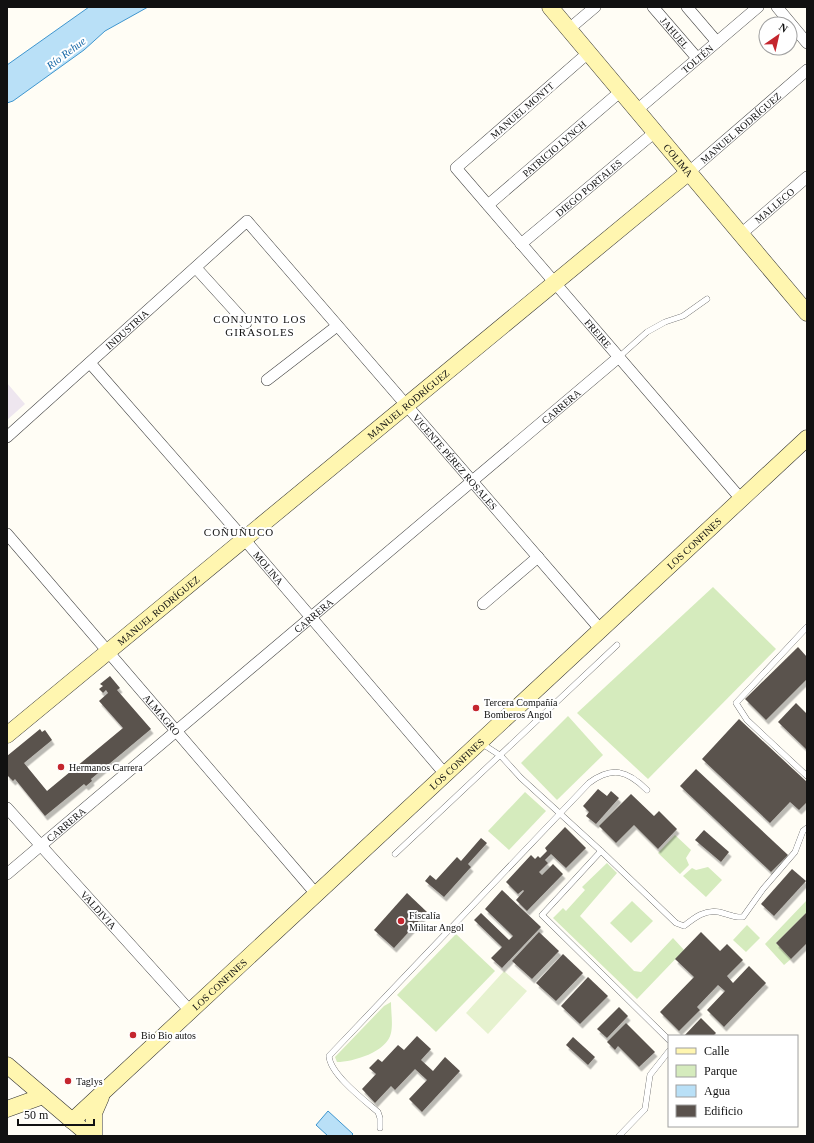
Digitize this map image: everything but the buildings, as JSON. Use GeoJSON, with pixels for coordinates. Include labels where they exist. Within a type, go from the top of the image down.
{"type":"FeatureCollection","features":[{"type":"Feature","properties":{"kind":"main road","name":"COLIMA"},"geometry":{"type":"LineString","coordinates":[[550,7],[807,312]]}},
{"type":"Feature","properties":{"kind":"main road","name":"MANUEL RODRÍGUEZ"},"geometry":{"type":"LineString","coordinates":[[7,735],[689,172]]}},
{"type":"Feature","properties":{"kind":"main road","name":"LOS CONFINES"},"geometry":{"type":"LineString","coordinates":[[72,1121],[317,895],[600,629],[807,438]]}},
{"type":"Feature","properties":{"kind":"main road"},"geometry":{"type":"LineString","coordinates":[[7,1065],[90,1136]]}},
{"type":"Feature","properties":{"kind":"main road","name":"LOS CONFINES"},"geometry":{"type":"LineString","coordinates":[[94,1136],[92,1127],[94,1113],[99,1101],[107,1089]]}},
{"type":"Feature","properties":{"kind":"main road"},"geometry":{"type":"LineString","coordinates":[[7,1109],[43,1096]]}},
{"type":"Feature","properties":{"kind":"street"},"geometry":{"type":"LineString","coordinates":[[569,29],[595,7]]}},
{"type":"Feature","properties":{"kind":"street","name":"JAHUEL"},"geometry":{"type":"LineString","coordinates":[[653,7],[697,58]]}},
{"type":"Feature","properties":{"kind":"street"},"geometry":{"type":"LineString","coordinates":[[687,7],[717,42]]}},
{"type":"Feature","properties":{"kind":"street","name":"TOLTÉN"},"geometry":{"type":"LineString","coordinates":[[636,110],[758,7]]}},
{"type":"Feature","properties":{"kind":"street"},"geometry":{"type":"LineString","coordinates":[[777,7],[807,43]]}},
{"type":"Feature","properties":{"kind":"street","name":"MANUEL MONTT"},"geometry":{"type":"LineString","coordinates":[[456,168],[588,53]]}},
{"type":"Feature","properties":{"kind":"street","name":"MANUEL RODRÍGUEZ"},"geometry":{"type":"LineString","coordinates":[[689,172],[807,70]]}},
{"type":"Feature","properties":{"kind":"street","name":"PATRICIO LYNCH"},"geometry":{"type":"LineString","coordinates":[[488,205],[621,91]]}},
{"type":"Feature","properties":{"kind":"street","name":"DIEGO PORTALES"},"geometry":{"type":"LineString","coordinates":[[521,244],[655,132]]}},
{"type":"Feature","properties":{"kind":"street","name":"FREIRE"},"geometry":{"type":"LineString","coordinates":[[456,168],[741,499]]}},
{"type":"Feature","properties":{"kind":"street","name":"MALLECO"},"geometry":{"type":"LineString","coordinates":[[741,234],[806,182]]}},
{"type":"Feature","properties":{"kind":"street","name":"INDUSTRIA"},"geometry":{"type":"LineString","coordinates":[[7,438],[247,221]]}},
{"type":"Feature","properties":{"kind":"street","name":"VICENTE PÉREZ ROSALES"},"geometry":{"type":"LineString","coordinates":[[247,221],[600,629]]}},
{"type":"Feature","properties":{"kind":"street"},"geometry":{"type":"LineString","coordinates":[[196,268],[246,323]]}},
{"type":"Feature","properties":{"kind":"street"},"geometry":{"type":"LineString","coordinates":[[267,380],[337,326]]}},
{"type":"Feature","properties":{"kind":"street","name":"CARRERA"},"geometry":{"type":"LineString","coordinates":[[7,874],[619,357]]}},
{"type":"Feature","properties":{"kind":"street","name":"MOLINA"},"geometry":{"type":"LineString","coordinates":[[90,364],[244,539],[445,774]]}},
{"type":"Feature","properties":{"kind":"street","name":"ALMAGRO"},"geometry":{"type":"LineString","coordinates":[[7,534],[317,895]]}},
{"type":"Feature","properties":{"kind":"street"},"geometry":{"type":"LineString","coordinates":[[484,604],[538,557]]}},
{"type":"Feature","properties":{"kind":"street","name":"VALDIVIA"},"geometry":{"type":"LineString","coordinates":[[7,808],[191,1012]]}},
{"type":"Feature","properties":{"kind":"lane"},"geometry":{"type":"LineString","coordinates":[[619,357],[647,332],[665,322],[683,316],[707,298]]}},
{"type":"Feature","properties":{"kind":"lane"},"geometry":{"type":"LineString","coordinates":[[807,628],[736,703],[747,720],[807,776]]}},
{"type":"Feature","properties":{"kind":"lane"},"geometry":{"type":"LineString","coordinates":[[395,854],[501,756],[617,645]]}},
{"type":"Feature","properties":{"kind":"lane"},"geometry":{"type":"LineString","coordinates":[[480,742],[501,756],[521,778],[680,926],[684,926],[695,917],[708,912],[718,912],[736,918],[743,917],[763,889],[795,852],[803,831],[807,828]]}},
{"type":"Feature","properties":{"kind":"lane"},"geometry":{"type":"LineString","coordinates":[[380,1128],[380,1118],[378,1112],[337,1074],[329,1063],[329,1056],[559,813],[599,775],[615,771],[624,773],[640,783],[647,790]]}},
{"type":"Feature","properties":{"kind":"lane"},"geometry":{"type":"LineString","coordinates":[[601,851],[542,916],[668,1039]]}},
{"type":"Feature","properties":{"kind":"lane"},"geometry":{"type":"LineString","coordinates":[[619,1136],[646,1109],[650,1075],[668,1052]]}},
{"type":"Feature","properties":{"kind":"shaded area"},"geometry":{"type":"Polygon","coordinates":[[[7,383],[25,404],[7,420],[7,383]]]}},
{"type":"Feature","properties":{"kind":"green space"},"geometry":{"type":"Polygon","coordinates":[[[713,587],[776,649],[648,779],[577,713],[713,587]]]}},
{"type":"Feature","properties":{"kind":"green space"},"geometry":{"type":"Polygon","coordinates":[[[568,716],[603,755],[557,800],[521,763],[568,716]]]}},
{"type":"Feature","properties":{"kind":"green space"},"geometry":{"type":"Polygon","coordinates":[[[525,792],[546,811],[509,850],[488,831],[525,792]]]}},
{"type":"Feature","properties":{"kind":"green space"},"geometry":{"type":"Polygon","coordinates":[[[675,835],[691,850],[686,858],[689,865],[680,874],[658,853],[675,835]]]}},
{"type":"Feature","properties":{"kind":"green space"},"geometry":{"type":"Polygon","coordinates":[[[607,863],[617,873],[580,916],[634,971],[641,972],[673,938],[684,950],[637,999],[553,918],[563,908],[566,911],[585,890],[582,887],[607,863]]]}},
{"type":"Feature","properties":{"kind":"green space"},"geometry":{"type":"Polygon","coordinates":[[[708,867],[722,880],[706,897],[683,876],[692,868],[696,870],[708,867]]]}},
{"type":"Feature","properties":{"kind":"green space"},"geometry":{"type":"Polygon","coordinates":[[[807,900],[807,912],[776,943],[791,959],[784,965],[765,944],[807,900]]]}},
{"type":"Feature","properties":{"kind":"green space"},"geometry":{"type":"Polygon","coordinates":[[[632,901],[653,921],[631,943],[610,923],[632,901]]]}},
{"type":"Feature","properties":{"kind":"green space"},"geometry":{"type":"Polygon","coordinates":[[[747,925],[760,938],[746,952],[733,940],[747,925]]]}},
{"type":"Feature","properties":{"kind":"green space"},"geometry":{"type":"Polygon","coordinates":[[[456,934],[495,971],[436,1032],[397,995],[456,934]]]}},
{"type":"Feature","properties":{"kind":"green space"},"geometry":{"type":"Polygon","coordinates":[[[504,971],[527,991],[488,1034],[466,1013],[504,971]]]}},
{"type":"Feature","properties":{"kind":"green space"},"geometry":{"type":"Polygon","coordinates":[[[391,1002],[391,1033],[383,1046],[360,1058],[337,1062],[335,1057],[384,1006],[391,1002]]]}},
{"type":"Feature","properties":{"kind":"water","name":"Río Rehue"},"geometry":{"type":"Polygon","coordinates":[[[89,7],[148,7],[105,31],[84,50],[13,101],[7,103],[7,65],[89,7]]]}},
{"type":"Feature","properties":{"kind":"water"},"geometry":{"type":"Polygon","coordinates":[[[328,1111],[353,1134],[351,1136],[328,1136],[316,1125],[328,1111]]]}},
{"type":"Feature","properties":{"kind":"place","name":"Tercera Compañía Bomberos Angol"},"geometry":{"type":"Point","coordinates":[476,708]}},
{"type":"Feature","properties":{"kind":"place","name":"Hermanos Carrera"},"geometry":{"type":"Point","coordinates":[61,767]}},
{"type":"Feature","properties":{"kind":"place","name":"Fiscalía Militar Angol"},"geometry":{"type":"Point","coordinates":[401,921]}},
{"type":"Feature","properties":{"kind":"place","name":"Bio Bio autos"},"geometry":{"type":"Point","coordinates":[133,1035]}},
{"type":"Feature","properties":{"kind":"place","name":"Taglys"},"geometry":{"type":"Point","coordinates":[68,1081]}},
{"type":"Feature","properties":{"kind":"district","name":"CONJUNTO LOS GIRASOLES"},"geometry":{"type":"Point","coordinates":[260,325]}},
{"type":"Feature","properties":{"kind":"district","name":"COÑUÑUCO"},"geometry":{"type":"Point","coordinates":[239,532]}}]}
